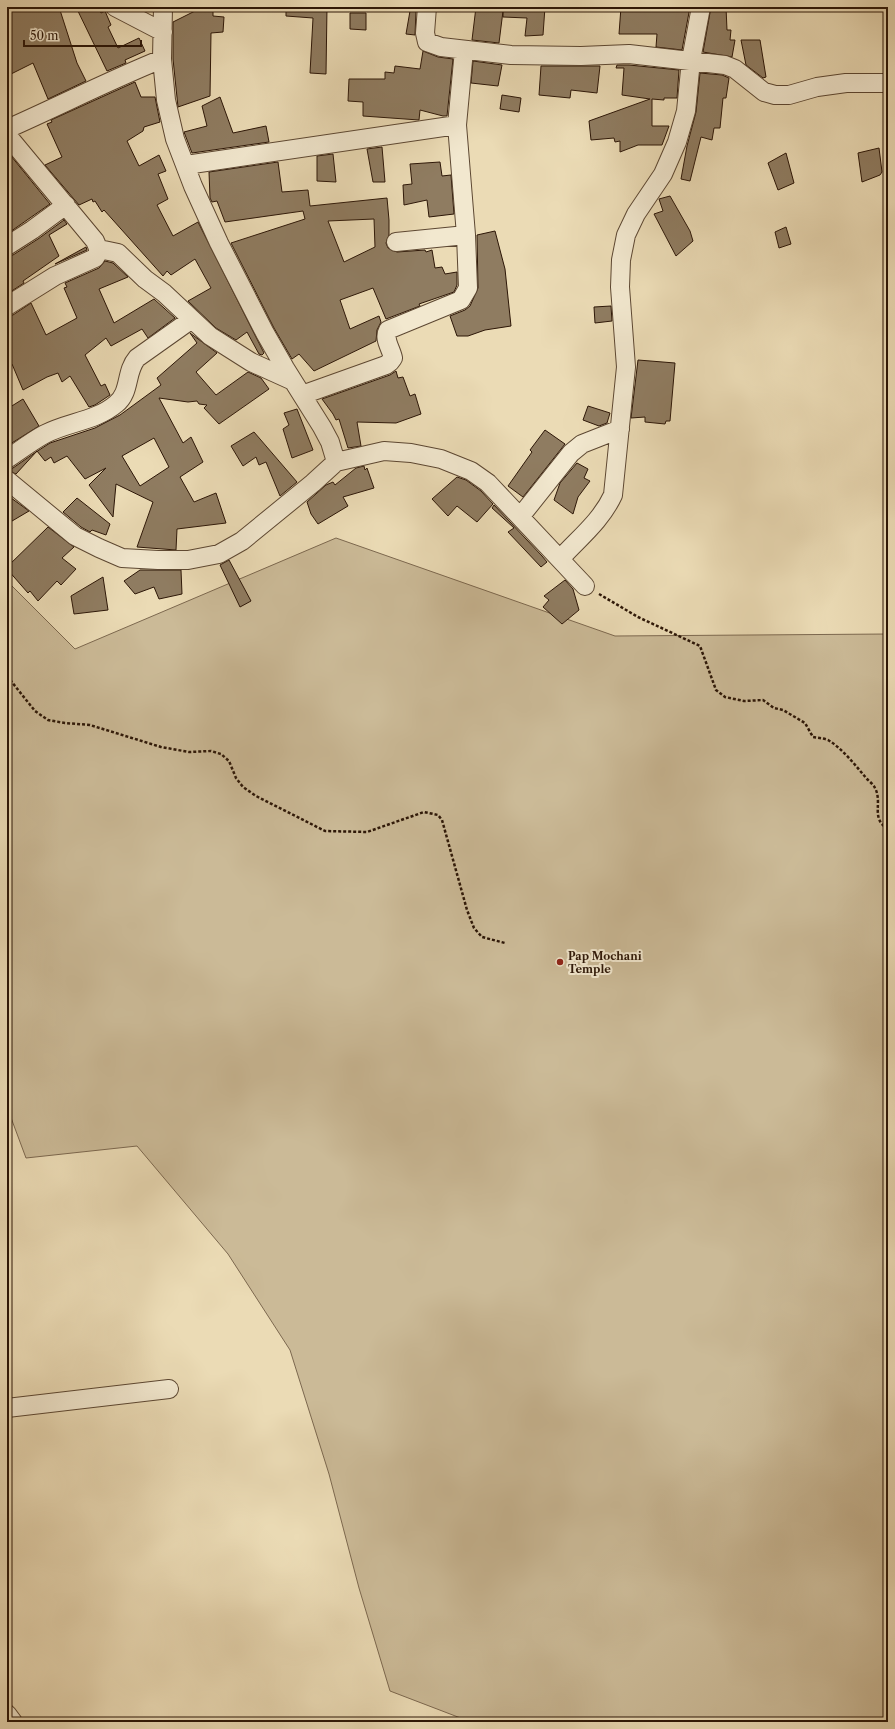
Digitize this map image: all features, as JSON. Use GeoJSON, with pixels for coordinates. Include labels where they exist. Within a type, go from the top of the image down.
{"type":"FeatureCollection","features":[{"type":"Feature","properties":{"kind":"street"},"geometry":{"type":"LineString","coordinates":[[115,7],[164,32]]}},
{"type":"Feature","properties":{"kind":"street"},"geometry":{"type":"LineString","coordinates":[[163,7],[164,32],[162,59],[166,100],[175,139],[193,186],[219,243],[265,333],[322,427],[330,442],[336,462]]}},
{"type":"Feature","properties":{"kind":"street"},"geometry":{"type":"LineString","coordinates":[[427,7],[425,33],[428,42],[441,47],[511,55],[581,56],[629,54],[691,60],[735,68],[764,92],[775,96],[789,95],[846,83],[888,83]]}},
{"type":"Feature","properties":{"kind":"street"},"geometry":{"type":"LineString","coordinates":[[560,558],[595,523],[606,509],[613,495],[626,367],[620,287],[621,260],[626,235],[636,214],[663,174],[677,142],[686,111],[691,60],[701,7]]}},
{"type":"Feature","properties":{"kind":"street"},"geometry":{"type":"LineString","coordinates":[[99,248],[118,253],[144,279],[164,293],[210,336],[245,359],[298,388],[386,365],[392,358],[386,339],[388,330],[461,300],[468,288],[466,235],[457,125],[464,50]]}},
{"type":"Feature","properties":{"kind":"street"},"geometry":{"type":"LineString","coordinates":[[7,128],[49,111],[124,75],[162,59]]}},
{"type":"Feature","properties":{"kind":"street"},"geometry":{"type":"LineString","coordinates":[[186,165],[457,125]]}},
{"type":"Feature","properties":{"kind":"street"},"geometry":{"type":"LineString","coordinates":[[7,135],[66,205],[99,248],[98,254],[95,258],[55,276],[7,306]]}},
{"type":"Feature","properties":{"kind":"street"},"geometry":{"type":"LineString","coordinates":[[7,246],[66,205]]}},
{"type":"Feature","properties":{"kind":"street"},"geometry":{"type":"LineString","coordinates":[[396,242],[466,235]]}},
{"type":"Feature","properties":{"kind":"street"},"geometry":{"type":"LineString","coordinates":[[7,459],[46,434],[102,413],[116,404],[125,393],[132,364],[137,358],[192,319]]}},
{"type":"Feature","properties":{"kind":"street"},"geometry":{"type":"LineString","coordinates":[[520,517],[571,453],[582,444],[620,429]]}},
{"type":"Feature","properties":{"kind":"street"},"geometry":{"type":"LineString","coordinates":[[7,480],[75,536],[99,548],[122,558],[188,560],[219,554],[242,541],[313,483],[336,462],[384,451],[411,453],[441,459],[471,471],[488,483],[585,586]]}},
{"type":"Feature","properties":{"kind":"street"},"geometry":{"type":"LineString","coordinates":[[7,1408],[169,1389]]}},
{"type":"Feature","properties":{"kind":"street"},"geometry":{"type":"LineString","coordinates":[[7,1714],[12,1722]]}},
{"type":"Feature","properties":{"kind":"path"},"geometry":{"type":"LineString","coordinates":[[585,586],[638,617],[700,646],[716,690],[725,697],[744,701],[763,700],[774,708],[783,710],[804,723],[813,737],[826,739],[831,743],[849,758],[875,788],[878,801],[877,813],[880,824],[888,829]]}},
{"type":"Feature","properties":{"kind":"path"},"geometry":{"type":"LineString","coordinates":[[7,676],[35,711],[48,720],[65,724],[90,725],[165,748],[189,752],[211,751],[221,754],[229,761],[236,778],[243,787],[256,796],[325,831],[367,832],[424,812],[438,815],[442,820],[466,910],[474,928],[482,937],[505,943]]}},
{"type":"Feature","properties":{"kind":"shaded area"},"geometry":{"type":"Polygon","coordinates":[[[336,538],[615,636],[888,634],[888,1722],[471,1722],[390,1691],[359,1588],[329,1474],[290,1350],[228,1254],[137,1146],[26,1158],[7,1107],[7,581],[75,649],[336,538]]]}},
{"type":"Feature","properties":{"kind":"building"},"geometry":{"type":"Polygon","coordinates":[[[14,7],[59,7],[77,63],[86,81],[48,99],[33,63],[7,76],[7,10],[14,7]]]}},
{"type":"Feature","properties":{"kind":"building"},"geometry":{"type":"Polygon","coordinates":[[[76,7],[98,7],[101,13],[105,11],[111,25],[108,27],[118,48],[139,38],[145,51],[125,60],[126,63],[107,71],[76,7]]]}},
{"type":"Feature","properties":{"kind":"building"},"geometry":{"type":"Polygon","coordinates":[[[203,7],[213,7],[213,16],[224,17],[223,32],[211,33],[210,96],[178,107],[173,59],[173,22],[203,7]]]}},
{"type":"Feature","properties":{"kind":"building"},"geometry":{"type":"Polygon","coordinates":[[[286,7],[327,7],[326,74],[310,73],[313,18],[286,16],[286,7]]]}},
{"type":"Feature","properties":{"kind":"building"},"geometry":{"type":"Polygon","coordinates":[[[476,7],[545,7],[543,35],[525,36],[527,18],[503,17],[503,11],[499,43],[472,40],[476,7]]]}},
{"type":"Feature","properties":{"kind":"building"},"geometry":{"type":"Polygon","coordinates":[[[621,7],[690,7],[682,50],[656,47],[657,34],[619,34],[621,7]]]}},
{"type":"Feature","properties":{"kind":"building"},"geometry":{"type":"Polygon","coordinates":[[[711,7],[726,7],[727,30],[731,30],[730,40],[735,40],[732,57],[703,52],[711,7]]]}},
{"type":"Feature","properties":{"kind":"building"},"geometry":{"type":"Polygon","coordinates":[[[410,11],[416,11],[415,35],[406,34],[410,11]]]}},
{"type":"Feature","properties":{"kind":"building"},"geometry":{"type":"Polygon","coordinates":[[[350,13],[366,13],[366,30],[350,29],[350,13]]]}},
{"type":"Feature","properties":{"kind":"building"},"geometry":{"type":"Polygon","coordinates":[[[741,40],[760,40],[766,77],[763,78],[746,65],[741,40]]]}},
{"type":"Feature","properties":{"kind":"building"},"geometry":{"type":"Polygon","coordinates":[[[423,51],[438,57],[453,59],[447,116],[420,110],[419,120],[363,116],[363,102],[348,101],[349,79],[385,79],[385,72],[394,73],[395,66],[420,69],[423,51]]]}},
{"type":"Feature","properties":{"kind":"building"},"geometry":{"type":"Polygon","coordinates":[[[473,61],[502,65],[498,86],[471,83],[473,61]]]}},
{"type":"Feature","properties":{"kind":"building"},"geometry":{"type":"Polygon","coordinates":[[[617,65],[679,70],[677,98],[664,98],[664,100],[652,99],[652,126],[669,126],[662,145],[638,145],[620,152],[620,141],[615,142],[614,138],[591,140],[589,121],[650,99],[622,95],[624,68],[616,68],[617,65]]]}},
{"type":"Feature","properties":{"kind":"building"},"geometry":{"type":"Polygon","coordinates":[[[541,66],[600,66],[597,93],[571,90],[570,98],[539,95],[541,66]]]}},
{"type":"Feature","properties":{"kind":"building"},"geometry":{"type":"Polygon","coordinates":[[[700,73],[722,75],[729,78],[726,98],[723,98],[720,128],[714,128],[712,140],[701,137],[690,181],[681,179],[687,146],[696,112],[700,73]]]}},
{"type":"Feature","properties":{"kind":"building"},"geometry":{"type":"Polygon","coordinates":[[[135,82],[141,97],[155,97],[160,122],[144,127],[143,131],[127,141],[139,166],[159,155],[166,171],[158,174],[168,199],[157,205],[173,236],[198,222],[264,353],[262,355],[259,354],[247,332],[236,340],[216,328],[188,301],[211,288],[195,259],[171,275],[167,271],[163,276],[104,210],[102,212],[95,201],[93,202],[92,199],[79,205],[45,165],[62,157],[47,124],[52,122],[51,120],[135,82]]]}},
{"type":"Feature","properties":{"kind":"building"},"geometry":{"type":"Polygon","coordinates":[[[502,95],[521,98],[519,112],[500,109],[502,95]]]}},
{"type":"Feature","properties":{"kind":"building"},"geometry":{"type":"Polygon","coordinates":[[[220,97],[233,133],[266,126],[269,142],[192,153],[184,132],[207,126],[202,106],[220,97]]]}},
{"type":"Feature","properties":{"kind":"building"},"geometry":{"type":"Polygon","coordinates":[[[382,147],[385,182],[373,182],[367,149],[382,147]]]}},
{"type":"Feature","properties":{"kind":"building"},"geometry":{"type":"Polygon","coordinates":[[[879,148],[882,172],[880,175],[862,182],[858,153],[879,148]]]}},
{"type":"Feature","properties":{"kind":"building"},"geometry":{"type":"Polygon","coordinates":[[[7,151],[50,204],[7,234],[7,151]]]}},
{"type":"Feature","properties":{"kind":"building"},"geometry":{"type":"Polygon","coordinates":[[[786,153],[794,183],[778,190],[768,163],[786,153]]]}},
{"type":"Feature","properties":{"kind":"building"},"geometry":{"type":"Polygon","coordinates":[[[333,154],[336,182],[317,181],[317,156],[333,154]]]}},
{"type":"Feature","properties":{"kind":"building"},"geometry":{"type":"Polygon","coordinates":[[[278,162],[282,192],[308,190],[310,206],[387,198],[389,235],[386,243],[388,248],[397,252],[425,250],[426,252],[432,250],[435,268],[442,267],[445,274],[457,272],[457,285],[454,292],[419,304],[420,306],[386,319],[373,288],[340,300],[350,329],[379,316],[381,322],[377,330],[376,341],[314,371],[299,354],[292,359],[274,328],[231,243],[305,219],[303,211],[225,222],[217,201],[212,202],[210,198],[209,172],[278,162]],[[374,219],[328,221],[344,262],[375,247],[374,219]]]}},
{"type":"Feature","properties":{"kind":"building"},"geometry":{"type":"Polygon","coordinates":[[[440,162],[442,176],[451,175],[454,214],[429,217],[427,200],[404,205],[403,185],[412,184],[410,164],[440,162]]]}},
{"type":"Feature","properties":{"kind":"building"},"geometry":{"type":"Polygon","coordinates":[[[670,196],[690,231],[693,241],[676,256],[654,214],[663,211],[659,199],[670,196]]]}},
{"type":"Feature","properties":{"kind":"building"},"geometry":{"type":"Polygon","coordinates":[[[64,220],[67,224],[49,235],[59,256],[7,294],[7,256],[13,255],[64,220]]]}},
{"type":"Feature","properties":{"kind":"building"},"geometry":{"type":"Polygon","coordinates":[[[786,227],[791,244],[779,248],[775,232],[786,227]]]}},
{"type":"Feature","properties":{"kind":"building"},"geometry":{"type":"Polygon","coordinates":[[[495,231],[505,269],[511,326],[485,330],[468,336],[457,336],[450,316],[465,310],[470,306],[478,288],[477,235],[495,231]]]}},
{"type":"Feature","properties":{"kind":"building"},"geometry":{"type":"Polygon","coordinates":[[[86,247],[87,250],[55,264],[86,247]]]}},
{"type":"Feature","properties":{"kind":"building"},"geometry":{"type":"Polygon","coordinates":[[[105,261],[113,263],[128,277],[99,289],[114,323],[154,299],[175,318],[148,338],[142,329],[111,346],[106,338],[85,355],[101,386],[105,384],[110,395],[95,405],[89,407],[70,376],[62,382],[58,373],[47,377],[23,390],[12,364],[7,367],[7,316],[13,315],[31,303],[46,335],[77,318],[64,288],[67,287],[65,283],[99,268],[105,261]]]}},
{"type":"Feature","properties":{"kind":"building"},"geometry":{"type":"Polygon","coordinates":[[[611,306],[612,321],[595,323],[594,307],[611,306]]]}},
{"type":"Feature","properties":{"kind":"building"},"geometry":{"type":"Polygon","coordinates":[[[190,333],[217,353],[196,372],[216,395],[248,372],[261,378],[269,389],[219,424],[204,408],[207,405],[199,404],[197,401],[188,402],[159,398],[183,443],[191,437],[203,462],[180,477],[194,502],[216,493],[226,523],[177,529],[176,550],[137,547],[153,502],[116,484],[113,517],[89,485],[106,468],[85,479],[67,456],[54,463],[51,457],[45,461],[37,451],[50,443],[95,428],[120,415],[161,385],[157,378],[197,343],[190,333]],[[154,438],[122,456],[140,486],[169,467],[154,438]]]}},
{"type":"Feature","properties":{"kind":"building"},"geometry":{"type":"Polygon","coordinates":[[[638,360],[675,363],[670,421],[666,421],[665,424],[645,422],[645,417],[631,418],[638,360]]]}},
{"type":"Feature","properties":{"kind":"building"},"geometry":{"type":"Polygon","coordinates":[[[396,371],[398,378],[403,377],[410,396],[415,394],[421,414],[396,423],[357,422],[361,446],[348,448],[339,419],[336,420],[322,399],[390,375],[396,371]]]}},
{"type":"Feature","properties":{"kind":"building"},"geometry":{"type":"Polygon","coordinates":[[[23,399],[39,426],[7,446],[7,409],[23,399]]]}},
{"type":"Feature","properties":{"kind":"building"},"geometry":{"type":"Polygon","coordinates":[[[588,406],[610,413],[607,423],[599,426],[583,420],[588,406]]]}},
{"type":"Feature","properties":{"kind":"building"},"geometry":{"type":"Polygon","coordinates":[[[297,409],[313,450],[292,458],[283,429],[289,425],[284,413],[297,409]]]}},
{"type":"Feature","properties":{"kind":"building"},"geometry":{"type":"Polygon","coordinates":[[[545,430],[565,444],[523,497],[508,486],[532,452],[530,450],[545,430]]]}},
{"type":"Feature","properties":{"kind":"building"},"geometry":{"type":"Polygon","coordinates":[[[254,432],[297,482],[280,496],[266,462],[259,465],[256,457],[243,466],[231,446],[254,432]]]}},
{"type":"Feature","properties":{"kind":"building"},"geometry":{"type":"Polygon","coordinates":[[[36,452],[16,474],[7,470],[13,468],[36,452]]]}},
{"type":"Feature","properties":{"kind":"building"},"geometry":{"type":"Polygon","coordinates":[[[577,463],[588,469],[584,478],[590,481],[578,497],[573,514],[554,500],[560,483],[577,463]]]}},
{"type":"Feature","properties":{"kind":"building"},"geometry":{"type":"Polygon","coordinates":[[[364,466],[365,470],[367,468],[374,488],[343,497],[348,506],[318,524],[311,514],[307,502],[326,485],[333,482],[335,485],[356,468],[364,466]]]}},
{"type":"Feature","properties":{"kind":"building"},"geometry":{"type":"Polygon","coordinates":[[[457,477],[466,480],[481,491],[493,504],[477,522],[457,506],[448,516],[432,499],[457,477]]]}},
{"type":"Feature","properties":{"kind":"building"},"geometry":{"type":"Polygon","coordinates":[[[7,495],[29,511],[7,524],[7,495]]]}},
{"type":"Feature","properties":{"kind":"building"},"geometry":{"type":"Polygon","coordinates":[[[77,498],[110,524],[106,535],[92,530],[90,532],[81,527],[63,512],[77,498]]]}},
{"type":"Feature","properties":{"kind":"building"},"geometry":{"type":"Polygon","coordinates":[[[494,505],[547,562],[541,567],[508,532],[514,528],[492,508],[494,505]]]}},
{"type":"Feature","properties":{"kind":"building"},"geometry":{"type":"Polygon","coordinates":[[[48,527],[74,547],[62,558],[76,569],[61,585],[57,581],[38,601],[30,591],[28,593],[7,569],[7,567],[48,527]]]}},
{"type":"Feature","properties":{"kind":"building"},"geometry":{"type":"Polygon","coordinates":[[[229,560],[251,601],[240,607],[220,565],[229,560]]]}},
{"type":"Feature","properties":{"kind":"building"},"geometry":{"type":"Polygon","coordinates":[[[140,570],[181,570],[182,594],[159,599],[154,587],[135,594],[124,581],[140,570]]]}},
{"type":"Feature","properties":{"kind":"building"},"geometry":{"type":"Polygon","coordinates":[[[103,577],[108,610],[74,614],[71,596],[103,577]]]}},
{"type":"Feature","properties":{"kind":"building"},"geometry":{"type":"Polygon","coordinates":[[[565,580],[573,589],[579,610],[562,624],[543,607],[549,600],[544,596],[565,580]]]}},
{"type":"Feature","properties":{"kind":"place","name":"Pap Mochani Temple"},"geometry":{"type":"Point","coordinates":[560,962]}}]}
